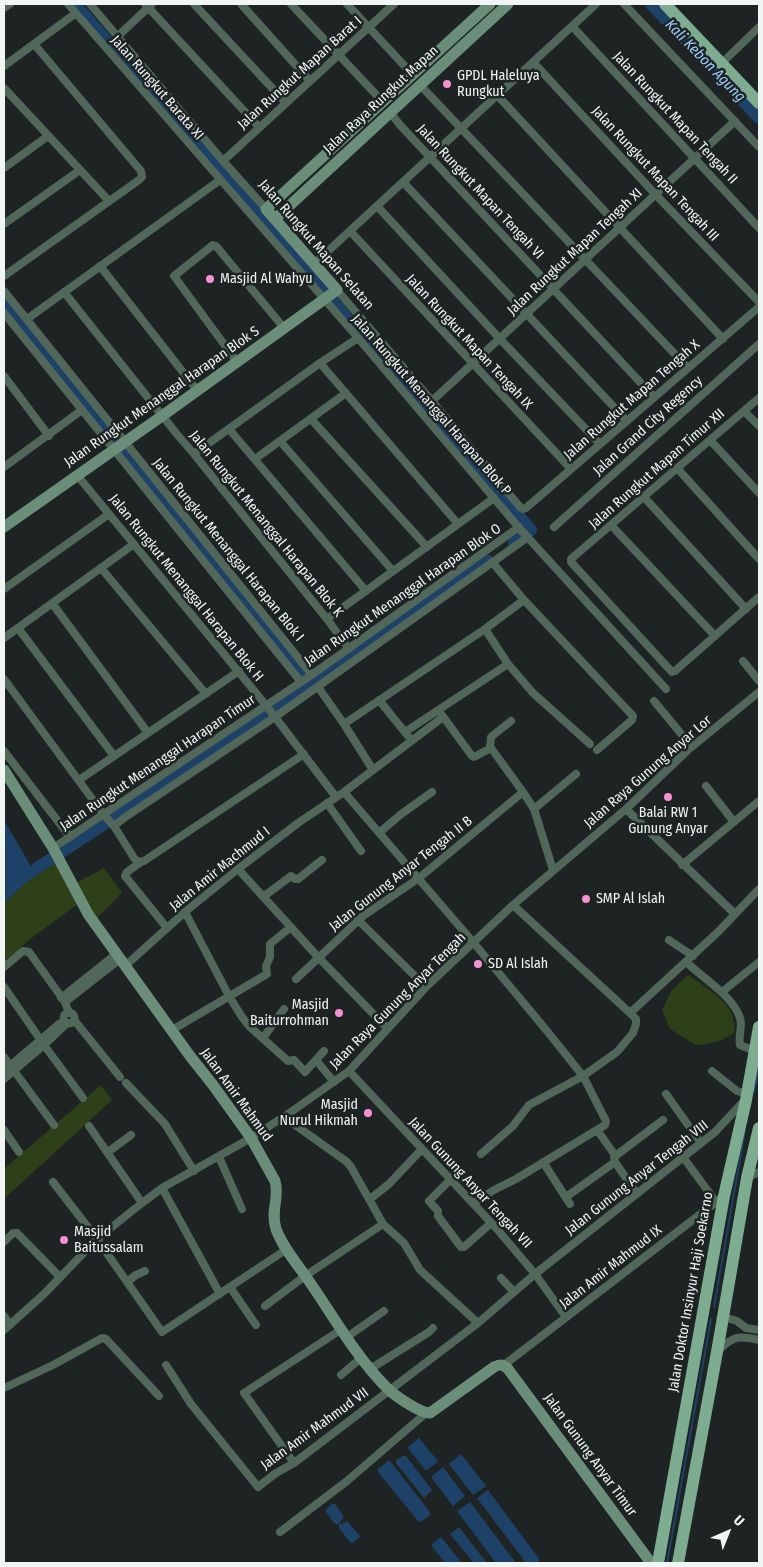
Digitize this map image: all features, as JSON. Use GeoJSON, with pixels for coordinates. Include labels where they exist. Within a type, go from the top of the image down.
{"type":"FeatureCollection","features":[{"type":"Feature","properties":{"kind":"main road"},"geometry":{"type":"LineString","coordinates":[[665,4],[726,60],[759,104]]}},
{"type":"Feature","properties":{"kind":"main road","name":"Jalan Doktor Insinyur Haji Soekarno"},"geometry":{"type":"LineString","coordinates":[[658,1563],[720,1199],[746,1097],[759,1027]]}},
{"type":"Feature","properties":{"kind":"main road"},"geometry":{"type":"LineString","coordinates":[[678,1563],[747,1178],[759,1128]]}},
{"type":"Feature","properties":{"kind":"street"},"geometry":{"type":"LineString","coordinates":[[4,8],[10,4]]}},
{"type":"Feature","properties":{"kind":"street","name":"Jalan Rungkut Barata XI"},"geometry":{"type":"LineString","coordinates":[[68,4],[220,180],[330,295]]}},
{"type":"Feature","properties":{"kind":"street","name":"Jalan Rungkut Mapan Selatan"},"geometry":{"type":"LineString","coordinates":[[90,4],[223,161],[314,264],[330,295],[432,401],[520,506]]}},
{"type":"Feature","properties":{"kind":"street"},"geometry":{"type":"LineString","coordinates":[[194,4],[286,103]]}},
{"type":"Feature","properties":{"kind":"street"},"geometry":{"type":"LineString","coordinates":[[241,4],[310,81]]}},
{"type":"Feature","properties":{"kind":"street"},"geometry":{"type":"LineString","coordinates":[[291,4],[383,102]]}},
{"type":"Feature","properties":{"kind":"street"},"geometry":{"type":"LineString","coordinates":[[347,4],[413,75]]}},
{"type":"Feature","properties":{"kind":"street","name":"Jalan Rungkut Mapan Barat I"},"geometry":{"type":"LineString","coordinates":[[223,161],[394,4]]}},
{"type":"Feature","properties":{"kind":"street","name":"Jalan Raya Rungkut Mapan"},"geometry":{"type":"LineString","coordinates":[[266,209],[413,75],[490,10],[508,4]]}},
{"type":"Feature","properties":{"kind":"street"},"geometry":{"type":"LineString","coordinates":[[314,264],[596,4]]}},
{"type":"Feature","properties":{"kind":"street"},"geometry":{"type":"LineString","coordinates":[[624,4],[759,147]]}},
{"type":"Feature","properties":{"kind":"street"},"geometry":{"type":"LineString","coordinates":[[118,36],[148,5],[259,127]]}},
{"type":"Feature","properties":{"kind":"street","name":"Jalan Raya Rungkut Mapan"},"geometry":{"type":"LineString","coordinates":[[275,219],[420,85],[490,10]]}},
{"type":"Feature","properties":{"kind":"street"},"geometry":{"type":"LineString","coordinates":[[4,66],[76,13]]}},
{"type":"Feature","properties":{"kind":"street","name":"Jalan Rungkut Mapan Tengah II"},"geometry":{"type":"LineString","coordinates":[[572,26],[759,228]]}},
{"type":"Feature","properties":{"kind":"street"},"geometry":{"type":"LineString","coordinates":[[726,60],[759,27]]}},
{"type":"Feature","properties":{"kind":"street"},"geometry":{"type":"LineString","coordinates":[[4,276],[142,177],[141,171],[34,44]]}},
{"type":"Feature","properties":{"kind":"street","name":"Jalan Rungkut Mapan Tengah III"},"geometry":{"type":"LineString","coordinates":[[533,62],[759,302]]}},
{"type":"Feature","properties":{"kind":"street"},"geometry":{"type":"LineString","coordinates":[[420,85],[688,368]]}},
{"type":"Feature","properties":{"kind":"street"},"geometry":{"type":"LineString","coordinates":[[4,88],[109,202]]}},
{"type":"Feature","properties":{"kind":"street"},"geometry":{"type":"LineString","coordinates":[[497,95],[723,339]]}},
{"type":"Feature","properties":{"kind":"street","name":"Jalan Rungkut Mapan Tengah VI"},"geometry":{"type":"LineString","coordinates":[[390,112],[654,397]]}},
{"type":"Feature","properties":{"kind":"street","name":"Jalan Rungkut Mapan Tengah XI"},"geometry":{"type":"LineString","coordinates":[[432,401],[735,121]]}},
{"type":"Feature","properties":{"kind":"street"},"geometry":{"type":"LineString","coordinates":[[4,168],[48,136]]}},
{"type":"Feature","properties":{"kind":"street"},"geometry":{"type":"LineString","coordinates":[[4,224],[80,170]]}},
{"type":"Feature","properties":{"kind":"street"},"geometry":{"type":"LineString","coordinates":[[27,319],[220,180]]}},
{"type":"Feature","properties":{"kind":"street"},"geometry":{"type":"LineString","coordinates":[[403,182],[627,421]]}},
{"type":"Feature","properties":{"kind":"street"},"geometry":{"type":"LineString","coordinates":[[377,206],[600,444]]}},
{"type":"Feature","properties":{"kind":"street","name":"Jalan Rungkut Mapan Tengah IX"},"geometry":{"type":"LineString","coordinates":[[350,231],[571,470]]}},
{"type":"Feature","properties":{"kind":"street"},"geometry":{"type":"LineString","coordinates":[[237,362],[174,276],[213,246],[216,246],[284,328]]}},
{"type":"Feature","properties":{"kind":"street"},"geometry":{"type":"LineString","coordinates":[[100,266],[197,390]]}},
{"type":"Feature","properties":{"kind":"street"},"geometry":{"type":"LineString","coordinates":[[4,291],[27,319],[119,446],[307,678]]}},
{"type":"Feature","properties":{"kind":"street","name":"Jalan Rungkut Menanggal Harapan Blok K"},"geometry":{"type":"LineString","coordinates":[[64,292],[327,619],[349,649]]}},
{"type":"Feature","properties":{"kind":"street","name":"Jalan Rungkut Menanggal Harapan Blok S"},"geometry":{"type":"LineString","coordinates":[[4,527],[330,295]]}},
{"type":"Feature","properties":{"kind":"street","name":"Jalan Rungkut Menanggal Harapan Blok P"},"geometry":{"type":"LineString","coordinates":[[330,295],[358,338],[494,498],[666,689]]}},
{"type":"Feature","properties":{"kind":"street","name":"Jalan Rungkut Mapan Tengah X"},"geometry":{"type":"LineString","coordinates":[[520,506],[526,508],[759,307]]}},
{"type":"Feature","properties":{"kind":"street"},"geometry":{"type":"LineString","coordinates":[[4,313],[82,410],[119,446]]}},
{"type":"Feature","properties":{"kind":"street"},"geometry":{"type":"LineString","coordinates":[[4,327],[11,322]]}},
{"type":"Feature","properties":{"kind":"street"},"geometry":{"type":"LineString","coordinates":[[194,454],[320,363],[358,338]]}},
{"type":"Feature","properties":{"kind":"street","name":"Jalan Grand City Regency"},"geometry":{"type":"LineString","coordinates":[[554,527],[759,344]]}},
{"type":"Feature","properties":{"kind":"street"},"geometry":{"type":"LineString","coordinates":[[320,363],[458,524]]}},
{"type":"Feature","properties":{"kind":"street"},"geometry":{"type":"LineString","coordinates":[[4,376],[49,436]]}},
{"type":"Feature","properties":{"kind":"street"},"geometry":{"type":"LineString","coordinates":[[255,459],[346,393]]}},
{"type":"Feature","properties":{"kind":"street","name":"Jalan Rungkut Mapan Timur XII"},"geometry":{"type":"LineString","coordinates":[[715,636],[672,672],[571,562],[572,559],[759,398]]}},
{"type":"Feature","properties":{"kind":"street"},"geometry":{"type":"LineString","coordinates":[[4,467],[49,436],[82,410]]}},
{"type":"Feature","properties":{"kind":"street"},"geometry":{"type":"LineString","coordinates":[[744,411],[759,426]]}},
{"type":"Feature","properties":{"kind":"street"},"geometry":{"type":"LineString","coordinates":[[311,419],[427,547]]}},
{"type":"Feature","properties":{"kind":"street"},"geometry":{"type":"LineString","coordinates":[[229,429],[366,591]]}},
{"type":"Feature","properties":{"kind":"street"},"geometry":{"type":"LineString","coordinates":[[710,440],[759,493]]}},
{"type":"Feature","properties":{"kind":"street"},"geometry":{"type":"LineString","coordinates":[[280,441],[393,571]]}},
{"type":"Feature","properties":{"kind":"street","name":"Jalan Rungkut Menanggal Harapan Blok I"},"geometry":{"type":"LineString","coordinates":[[119,446],[307,678]]}},
{"type":"Feature","properties":{"kind":"street"},"geometry":{"type":"LineString","coordinates":[[677,468],[759,559]]}},
{"type":"Feature","properties":{"kind":"street","name":"Jalan Rungkut Menanggal Harapan Blok H"},"geometry":{"type":"LineString","coordinates":[[78,475],[239,671],[336,797]]}},
{"type":"Feature","properties":{"kind":"street"},"geometry":{"type":"LineString","coordinates":[[644,497],[746,609]]}},
{"type":"Feature","properties":{"kind":"street","name":"Jalan Rungkut Menanggal Harapan Blok O"},"geometry":{"type":"LineString","coordinates":[[327,619],[494,498]]}},
{"type":"Feature","properties":{"kind":"street"},"geometry":{"type":"LineString","coordinates":[[4,589],[109,514]]}},
{"type":"Feature","properties":{"kind":"street"},"geometry":{"type":"LineString","coordinates":[[611,525],[715,636],[759,597]]}},
{"type":"Feature","properties":{"kind":"street"},"geometry":{"type":"LineString","coordinates":[[271,711],[318,687],[492,562],[523,532]]}},
{"type":"Feature","properties":{"kind":"street","name":"Jalan Rungkut Menanggal Harapan Blok O"},"geometry":{"type":"LineString","coordinates":[[307,678],[523,532]]}},
{"type":"Feature","properties":{"kind":"street"},"geometry":{"type":"LineString","coordinates":[[4,638],[134,544]]}},
{"type":"Feature","properties":{"kind":"street"},"geometry":{"type":"LineString","coordinates":[[492,562],[524,600],[633,716],[632,720],[596,750]]}},
{"type":"Feature","properties":{"kind":"street"},"geometry":{"type":"LineString","coordinates":[[101,568],[206,694]]}},
{"type":"Feature","properties":{"kind":"street"},"geometry":{"type":"LineString","coordinates":[[344,724],[485,629],[524,600]]}},
{"type":"Feature","properties":{"kind":"street"},"geometry":{"type":"LineString","coordinates":[[52,603],[148,733]]}},
{"type":"Feature","properties":{"kind":"street"},"geometry":{"type":"LineString","coordinates":[[18,628],[114,756]]}},
{"type":"Feature","properties":{"kind":"street"},"geometry":{"type":"LineString","coordinates":[[485,629],[508,664],[542,702],[590,744]]}},
{"type":"Feature","properties":{"kind":"street"},"geometry":{"type":"LineString","coordinates":[[743,661],[759,681]]}},
{"type":"Feature","properties":{"kind":"street"},"geometry":{"type":"LineString","coordinates":[[405,732],[441,714],[508,664]]}},
{"type":"Feature","properties":{"kind":"street"},"geometry":{"type":"LineString","coordinates":[[79,780],[239,671]]}},
{"type":"Feature","properties":{"kind":"street","name":"Jalan Rungkut Menanggal Harapan Timur"},"geometry":{"type":"LineString","coordinates":[[56,854],[70,838],[110,821],[124,818],[271,711],[307,678]]}},
{"type":"Feature","properties":{"kind":"street"},"geometry":{"type":"LineString","coordinates":[[4,679],[110,821]]}},
{"type":"Feature","properties":{"kind":"street"},"geometry":{"type":"LineString","coordinates":[[318,687],[373,770]]}},
{"type":"Feature","properties":{"kind":"street","name":"Jalan Raya Gunung Anyar Lor"},"geometry":{"type":"LineString","coordinates":[[554,870],[626,809],[692,747],[759,692]]}},
{"type":"Feature","properties":{"kind":"street"},"geometry":{"type":"LineString","coordinates":[[380,700],[411,741]]}},
{"type":"Feature","properties":{"kind":"street"},"geometry":{"type":"LineString","coordinates":[[654,700],[692,747]]}},
{"type":"Feature","properties":{"kind":"street","name":"Jalan Rungkut Menanggal Harapan Timur"},"geometry":{"type":"LineString","coordinates":[[110,821],[271,711]]}},
{"type":"Feature","properties":{"kind":"street"},"geometry":{"type":"LineString","coordinates":[[441,714],[472,756],[474,757],[490,748]]}},
{"type":"Feature","properties":{"kind":"street","name":"Jalan Amir Machmud I"},"geometry":{"type":"LineString","coordinates":[[63,1000],[167,928],[238,869],[298,823],[344,792],[411,741],[441,714]]}},
{"type":"Feature","properties":{"kind":"street"},"geometry":{"type":"LineString","coordinates":[[490,748],[491,737],[511,721]]}},
{"type":"Feature","properties":{"kind":"street"},"geometry":{"type":"LineString","coordinates":[[490,748],[524,792],[534,809],[554,870]]}},
{"type":"Feature","properties":{"kind":"street"},"geometry":{"type":"LineString","coordinates":[[4,751],[70,838]]}},
{"type":"Feature","properties":{"kind":"street"},"geometry":{"type":"LineString","coordinates":[[167,928],[125,876],[127,872],[304,754]]}},
{"type":"Feature","properties":{"kind":"street","name":"Jalan Amir Mahmud"},"geometry":{"type":"LineString","coordinates":[[4,770],[56,854],[88,914],[251,1138],[275,1181],[276,1191],[273,1218],[278,1234],[287,1249],[370,1369],[389,1390],[426,1413]]}},
{"type":"Feature","properties":{"kind":"street"},"geometry":{"type":"LineString","coordinates":[[534,809],[576,774]]}},
{"type":"Feature","properties":{"kind":"street"},"geometry":{"type":"LineString","coordinates":[[706,786],[734,822]]}},
{"type":"Feature","properties":{"kind":"street"},"geometry":{"type":"LineString","coordinates":[[344,792],[473,942],[583,1076],[606,1123],[474,1204]]}},
{"type":"Feature","properties":{"kind":"street"},"geometry":{"type":"LineString","coordinates":[[379,833],[432,792]]}},
{"type":"Feature","properties":{"kind":"street","name":"Jalan Gunung Anyar Tengah II B"},"geometry":{"type":"LineString","coordinates":[[296,979],[358,920],[419,878],[524,792]]}},
{"type":"Feature","properties":{"kind":"street"},"geometry":{"type":"LineString","coordinates":[[682,865],[759,801]]}},
{"type":"Feature","properties":{"kind":"street"},"geometry":{"type":"LineString","coordinates":[[327,803],[361,851]]}},
{"type":"Feature","properties":{"kind":"street"},"geometry":{"type":"LineString","coordinates":[[626,809],[734,914]]}},
{"type":"Feature","properties":{"kind":"street","name":"Jalan Rungkut Menanggal Harapan Timur"},"geometry":{"type":"LineString","coordinates":[[110,821],[134,858],[138,862],[143,861]]}},
{"type":"Feature","properties":{"kind":"street"},"geometry":{"type":"LineString","coordinates":[[263,897],[291,876],[298,879],[322,860]]}},
{"type":"Feature","properties":{"kind":"street"},"geometry":{"type":"LineString","coordinates":[[238,869],[318,957],[387,1028]]}},
{"type":"Feature","properties":{"kind":"street","name":"Jalan Raya Gunung Anyar Tengah"},"geometry":{"type":"LineString","coordinates":[[7,1327],[44,1294],[97,1239],[162,1188],[251,1138],[349,1071],[426,987],[513,905],[554,870]]}},
{"type":"Feature","properties":{"kind":"street"},"geometry":{"type":"LineString","coordinates":[[630,1013],[718,932],[759,889]]}},
{"type":"Feature","properties":{"kind":"street"},"geometry":{"type":"LineString","coordinates":[[481,1154],[513,1126],[529,1105],[583,1076],[617,1052],[633,1033],[637,1022],[630,1013],[513,905]]}},
{"type":"Feature","properties":{"kind":"street"},"geometry":{"type":"LineString","coordinates":[[185,912],[229,996],[250,1026],[288,1061],[294,1060],[304,1072],[324,1051]]}},
{"type":"Feature","properties":{"kind":"street"},"geometry":{"type":"LineString","coordinates":[[358,920],[426,987]]}},
{"type":"Feature","properties":{"kind":"street"},"geometry":{"type":"LineString","coordinates":[[172,1030],[267,974],[266,966],[270,957],[270,944],[291,928]]}},
{"type":"Feature","properties":{"kind":"street"},"geometry":{"type":"LineString","coordinates":[[669,940],[692,956]]}},
{"type":"Feature","properties":{"kind":"street"},"geometry":{"type":"LineString","coordinates":[[4,967],[23,951],[29,952],[63,1000],[68,1019],[120,1077]]}},
{"type":"Feature","properties":{"kind":"street"},"geometry":{"type":"LineString","coordinates":[[686,962],[722,992],[740,1016],[740,1045],[755,1051]]}},
{"type":"Feature","properties":{"kind":"street"},"geometry":{"type":"LineString","coordinates":[[722,992],[759,962]]}},
{"type":"Feature","properties":{"kind":"street"},"geometry":{"type":"LineString","coordinates":[[4,987],[83,1098]]}},
{"type":"Feature","properties":{"kind":"street"},"geometry":{"type":"LineString","coordinates":[[263,1038],[284,1009]]}},
{"type":"Feature","properties":{"kind":"street"},"geometry":{"type":"LineString","coordinates":[[4,1078],[9,1069],[68,1019]]}},
{"type":"Feature","properties":{"kind":"street"},"geometry":{"type":"LineString","coordinates":[[4,1057],[9,1069],[54,1124]]}},
{"type":"Feature","properties":{"kind":"street"},"geometry":{"type":"LineString","coordinates":[[316,1060],[334,1082]]}},
{"type":"Feature","properties":{"kind":"street","name":"Jalan Gunung Anyar Tengah VII"},"geometry":{"type":"LineString","coordinates":[[349,1071],[537,1273],[566,1317]]}},
{"type":"Feature","properties":{"kind":"street"},"geometry":{"type":"LineString","coordinates":[[712,1071],[746,1097]]}},
{"type":"Feature","properties":{"kind":"street"},"geometry":{"type":"LineString","coordinates":[[126,1083],[165,1124],[194,1171]]}},
{"type":"Feature","properties":{"kind":"street"},"geometry":{"type":"LineString","coordinates":[[666,1094],[701,1143]]}},
{"type":"Feature","properties":{"kind":"street","name":"Jalan Gunung Anyar Tengah VIII"},"geometry":{"type":"LineString","coordinates":[[478,1322],[715,1132],[746,1097]]}},
{"type":"Feature","properties":{"kind":"street"},"geometry":{"type":"LineString","coordinates":[[286,1115],[347,1162],[383,1224],[404,1243],[420,1270],[478,1322]]}},
{"type":"Feature","properties":{"kind":"street"},"geometry":{"type":"LineString","coordinates":[[543,1162],[568,1201],[615,1158],[663,1120]]}},
{"type":"Feature","properties":{"kind":"street"},"geometry":{"type":"LineString","coordinates":[[89,1126],[142,1203]]}},
{"type":"Feature","properties":{"kind":"street"},"geometry":{"type":"LineString","coordinates":[[4,1130],[19,1152]]}},
{"type":"Feature","properties":{"kind":"street"},"geometry":{"type":"LineString","coordinates":[[597,1130],[638,1194]]}},
{"type":"Feature","properties":{"kind":"street"},"geometry":{"type":"LineString","coordinates":[[108,1152],[131,1135]]}},
{"type":"Feature","properties":{"kind":"street"},"geometry":{"type":"LineString","coordinates":[[370,1199],[399,1174],[422,1149]]}},
{"type":"Feature","properties":{"kind":"street"},"geometry":{"type":"LineString","coordinates":[[218,1157],[242,1209]]}},
{"type":"Feature","properties":{"kind":"street"},"geometry":{"type":"LineString","coordinates":[[683,1157],[720,1199]]}},
{"type":"Feature","properties":{"kind":"street"},"geometry":{"type":"LineString","coordinates":[[747,1178],[759,1172]]}},
{"type":"Feature","properties":{"kind":"street"},"geometry":{"type":"LineString","coordinates":[[451,1179],[429,1201],[438,1211],[438,1216],[461,1246],[464,1247],[491,1222]]}},
{"type":"Feature","properties":{"kind":"street"},"geometry":{"type":"LineString","coordinates":[[53,1182],[97,1239],[160,1331],[163,1332],[287,1249]]}},
{"type":"Feature","properties":{"kind":"street"},"geometry":{"type":"LineString","coordinates":[[162,1188],[220,1294]]}},
{"type":"Feature","properties":{"kind":"street","name":"Jalan Amir Mahmud IX"},"geometry":{"type":"LineString","coordinates":[[509,1361],[720,1199]]}},
{"type":"Feature","properties":{"kind":"street"},"geometry":{"type":"LineString","coordinates":[[265,1306],[383,1224]]}},
{"type":"Feature","properties":{"kind":"street"},"geometry":{"type":"LineString","coordinates":[[4,1242],[16,1232],[60,1278]]}},
{"type":"Feature","properties":{"kind":"street"},"geometry":{"type":"LineString","coordinates":[[127,1282],[144,1270]]}},
{"type":"Feature","properties":{"kind":"street"},"geometry":{"type":"LineString","coordinates":[[501,1278],[514,1292]]}},
{"type":"Feature","properties":{"kind":"street"},"geometry":{"type":"LineString","coordinates":[[230,1287],[256,1325]]}},
{"type":"Feature","properties":{"kind":"street"},"geometry":{"type":"LineString","coordinates":[[294,1463],[244,1393],[384,1311]]}},
{"type":"Feature","properties":{"kind":"street"},"geometry":{"type":"LineString","coordinates":[[4,1316],[7,1327]]}},
{"type":"Feature","properties":{"kind":"street"},"geometry":{"type":"LineString","coordinates":[[723,1317],[737,1321],[746,1332],[759,1340]]}},
{"type":"Feature","properties":{"kind":"street","name":"Jalan Amir Mahmud VII"},"geometry":{"type":"LineString","coordinates":[[166,1365],[191,1404],[258,1487],[294,1463],[478,1322]]}},
{"type":"Feature","properties":{"kind":"street"},"geometry":{"type":"LineString","coordinates":[[370,1369],[433,1328]]}},
{"type":"Feature","properties":{"kind":"street"},"geometry":{"type":"LineString","coordinates":[[717,1352],[728,1341],[746,1332],[759,1330]]}},
{"type":"Feature","properties":{"kind":"street"},"geometry":{"type":"LineString","coordinates":[[4,1388],[53,1365],[102,1338],[106,1339],[159,1396]]}},
{"type":"Feature","properties":{"kind":"street"},"geometry":{"type":"LineString","coordinates":[[341,1375],[362,1358]]}},
{"type":"Feature","properties":{"kind":"street"},"geometry":{"type":"LineString","coordinates":[[280,1532],[347,1481],[426,1413],[434,1411],[494,1367],[509,1361]]}},
{"type":"Feature","properties":{"kind":"street","name":"Jalan Gunung Anyar Timur"},"geometry":{"type":"LineString","coordinates":[[509,1361],[508,1369],[651,1563]]}},
{"type":"Feature","properties":{"kind":"green space"},"geometry":{"type":"Polygon","coordinates":[[[57,861],[79,903],[4,961],[4,903],[26,883],[57,861]]]}},
{"type":"Feature","properties":{"kind":"green space"},"geometry":{"type":"Polygon","coordinates":[[[104,868],[122,893],[94,921],[74,884],[104,868]]]}},
{"type":"Feature","properties":{"kind":"green space"},"geometry":{"type":"Polygon","coordinates":[[[688,975],[712,992],[728,1007],[733,1017],[735,1032],[722,1040],[701,1045],[694,1044],[670,1029],[662,1010],[672,990],[688,975]]]}},
{"type":"Feature","properties":{"kind":"green space"},"geometry":{"type":"Polygon","coordinates":[[[101,1085],[112,1100],[4,1199],[4,1169],[101,1085]]]}},
{"type":"Feature","properties":{"kind":"water"},"geometry":{"type":"Polygon","coordinates":[[[4,820],[33,870],[50,859],[53,863],[26,883],[4,903],[4,820]]]}},
{"type":"Feature","properties":{"kind":"water"},"geometry":{"type":"Polygon","coordinates":[[[419,1438],[438,1462],[427,1470],[425,1470],[408,1448],[419,1438]]]}},
{"type":"Feature","properties":{"kind":"water"},"geometry":{"type":"Polygon","coordinates":[[[461,1454],[486,1486],[473,1495],[449,1464],[461,1454]]]}},
{"type":"Feature","properties":{"kind":"water"},"geometry":{"type":"Polygon","coordinates":[[[406,1456],[432,1490],[424,1498],[396,1463],[396,1460],[406,1456]]]}},
{"type":"Feature","properties":{"kind":"water"},"geometry":{"type":"Polygon","coordinates":[[[390,1461],[430,1512],[430,1515],[421,1522],[418,1521],[378,1472],[378,1469],[390,1461]]]}},
{"type":"Feature","properties":{"kind":"water"},"geometry":{"type":"Polygon","coordinates":[[[443,1467],[465,1496],[453,1506],[431,1477],[443,1467]]]}},
{"type":"Feature","properties":{"kind":"water"},"geometry":{"type":"Polygon","coordinates":[[[488,1490],[540,1560],[536,1563],[526,1563],[477,1498],[488,1490]]]}},
{"type":"Feature","properties":{"kind":"water"},"geometry":{"type":"Polygon","coordinates":[[[470,1502],[516,1563],[496,1563],[457,1511],[470,1502]]]}},
{"type":"Feature","properties":{"kind":"water"},"geometry":{"type":"Polygon","coordinates":[[[335,1504],[344,1517],[339,1523],[342,1524],[347,1521],[360,1536],[353,1543],[350,1542],[339,1528],[339,1524],[335,1524],[326,1512],[326,1509],[335,1504]]]}},
{"type":"Feature","properties":{"kind":"water"},"geometry":{"type":"Polygon","coordinates":[[[459,1527],[487,1563],[474,1563],[450,1534],[459,1527]]]}},
{"type":"Feature","properties":{"kind":"water"},"geometry":{"type":"Polygon","coordinates":[[[441,1537],[462,1563],[445,1563],[431,1545],[441,1537]]]}},
{"type":"Feature","properties":{"kind":"waterway"},"geometry":{"type":"LineString","coordinates":[[75,4],[531,530],[514,543]]}},
{"type":"Feature","properties":{"kind":"waterway","name":"Kali Kebon Agung"},"geometry":{"type":"LineString","coordinates":[[651,4],[759,118]]}},
{"type":"Feature","properties":{"kind":"waterway"},"geometry":{"type":"LineString","coordinates":[[4,303],[311,684]]}},
{"type":"Feature","properties":{"kind":"waterway"},"geometry":{"type":"LineString","coordinates":[[37,868],[207,757],[488,561]]}},
{"type":"Feature","properties":{"kind":"waterway"},"geometry":{"type":"LineString","coordinates":[[754,1092],[759,1067]]}},
{"type":"Feature","properties":{"kind":"waterway"},"geometry":{"type":"LineString","coordinates":[[714,1307],[745,1131]]}},
{"type":"Feature","properties":{"kind":"waterway"},"geometry":{"type":"LineString","coordinates":[[667,1563],[711,1319]]}},
{"type":"Feature","properties":{"kind":"place","name":"GPDL Haleluya Rungkut"},"geometry":{"type":"Point","coordinates":[447,84]}},
{"type":"Feature","properties":{"kind":"place","name":"Masjid Al Wahyu"},"geometry":{"type":"Point","coordinates":[210,279]}},
{"type":"Feature","properties":{"kind":"place","name":"Balai RW 1 Gunung Anyar"},"geometry":{"type":"Point","coordinates":[668,797]}},
{"type":"Feature","properties":{"kind":"place","name":"SMP Al Islah"},"geometry":{"type":"Point","coordinates":[586,899]}},
{"type":"Feature","properties":{"kind":"place","name":"SD Al Islah"},"geometry":{"type":"Point","coordinates":[478,964]}},
{"type":"Feature","properties":{"kind":"place","name":"Masjid Baiturrohman"},"geometry":{"type":"Point","coordinates":[339,1013]}},
{"type":"Feature","properties":{"kind":"place","name":"Masjid Nurul Hikmah"},"geometry":{"type":"Point","coordinates":[368,1113]}},
{"type":"Feature","properties":{"kind":"place","name":"Masjid Baitussalam"},"geometry":{"type":"Point","coordinates":[64,1240]}}]}
